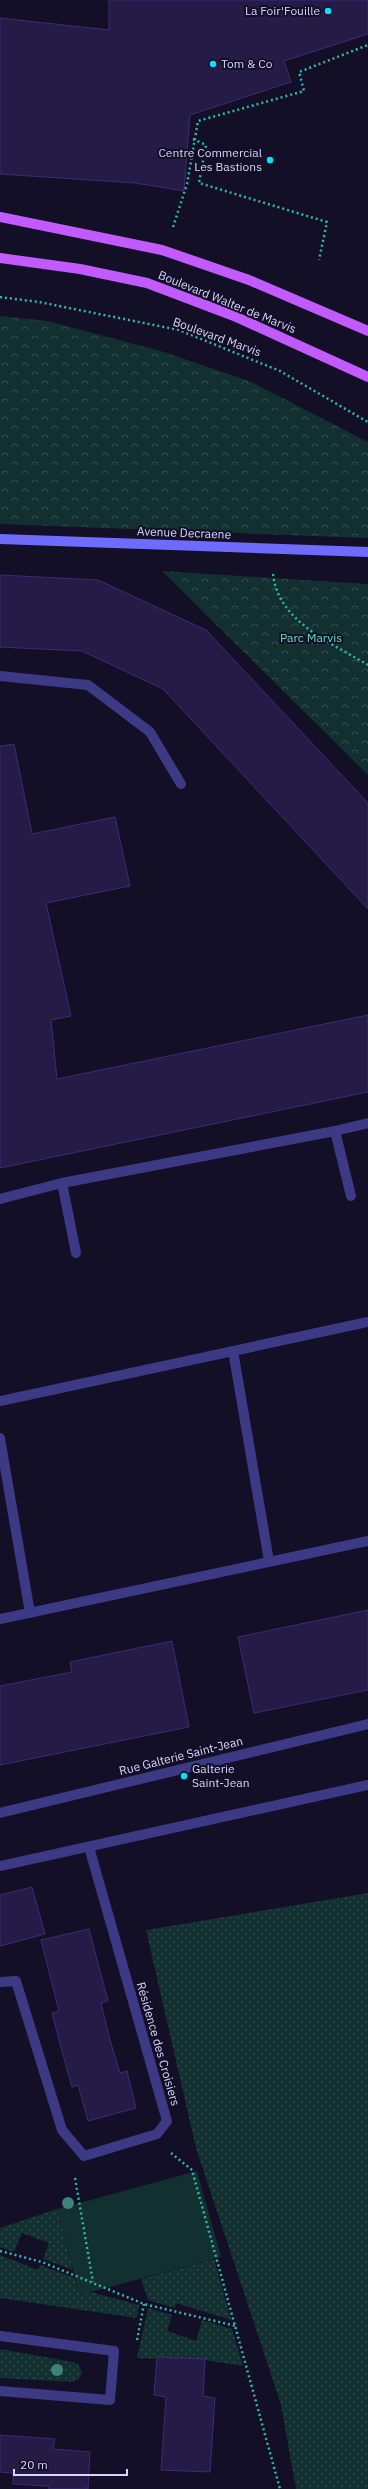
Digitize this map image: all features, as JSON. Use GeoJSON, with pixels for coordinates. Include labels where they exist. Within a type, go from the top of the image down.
{"type":"FeatureCollection","features":[{"type":"Feature","properties":{"kind":"main road","name":"Boulevard Walter de Marvis"},"geometry":{"type":"LineString","coordinates":[[0,217],[162,250],[249,280],[368,331]]}},
{"type":"Feature","properties":{"kind":"main road","name":"Boulevard Walter de Marvis"},"geometry":{"type":"LineString","coordinates":[[0,258],[80,269],[148,283],[234,316],[368,377]]}},
{"type":"Feature","properties":{"kind":"street","name":"Avenue Decraene"},"geometry":{"type":"LineString","coordinates":[[0,539],[368,552]]}},
{"type":"Feature","properties":{"kind":"street"},"geometry":{"type":"LineString","coordinates":[[0,676],[88,685],[150,732],[181,784]]}},
{"type":"Feature","properties":{"kind":"street"},"geometry":{"type":"LineString","coordinates":[[0,1199],[62,1183],[335,1131],[368,1123]]}},
{"type":"Feature","properties":{"kind":"street"},"geometry":{"type":"LineString","coordinates":[[335,1131],[351,1196]]}},
{"type":"Feature","properties":{"kind":"street"},"geometry":{"type":"LineString","coordinates":[[62,1183],[76,1253]]}},
{"type":"Feature","properties":{"kind":"street"},"geometry":{"type":"LineString","coordinates":[[0,1401],[368,1322]]}},
{"type":"Feature","properties":{"kind":"street"},"geometry":{"type":"LineString","coordinates":[[233,1351],[269,1561]]}},
{"type":"Feature","properties":{"kind":"street"},"geometry":{"type":"LineString","coordinates":[[0,1438],[30,1613]]}},
{"type":"Feature","properties":{"kind":"street"},"geometry":{"type":"LineString","coordinates":[[0,1619],[368,1541]]}},
{"type":"Feature","properties":{"kind":"street","name":"Rue Galterie Saint-Jean"},"geometry":{"type":"LineString","coordinates":[[0,1813],[368,1724]]}},
{"type":"Feature","properties":{"kind":"street"},"geometry":{"type":"LineString","coordinates":[[0,1866],[368,1785]]}},
{"type":"Feature","properties":{"kind":"street","name":"Résidence des Croisiers"},"geometry":{"type":"LineString","coordinates":[[88,1847],[167,2121],[157,2134]]}},
{"type":"Feature","properties":{"kind":"street"},"geometry":{"type":"LineString","coordinates":[[0,1982],[16,1980],[62,2130],[84,2156],[157,2134]]}},
{"type":"Feature","properties":{"kind":"street"},"geometry":{"type":"LineString","coordinates":[[0,2336],[114,2351],[110,2400],[0,2391]]}},
{"type":"Feature","properties":{"kind":"path"},"geometry":{"type":"LineString","coordinates":[[174,227],[187,184],[193,139],[198,120],[304,91],[299,72],[368,45]]}},
{"type":"Feature","properties":{"kind":"path"},"geometry":{"type":"LineString","coordinates":[[193,139],[206,145],[200,183],[327,222],[319,260]]}},
{"type":"Feature","properties":{"kind":"path","name":"Boulevard Marvis"},"geometry":{"type":"LineString","coordinates":[[0,297],[39,302],[179,330],[280,370],[368,422]]}},
{"type":"Feature","properties":{"kind":"path"},"geometry":{"type":"LineString","coordinates":[[271,548],[275,589],[299,624],[368,665]]}},
{"type":"Feature","properties":{"kind":"path"},"geometry":{"type":"LineString","coordinates":[[157,2134],[170,2152],[192,2170],[280,2489]]}},
{"type":"Feature","properties":{"kind":"path"},"geometry":{"type":"LineString","coordinates":[[76,2147],[75,2180],[93,2282]]}},
{"type":"Feature","properties":{"kind":"path"},"geometry":{"type":"LineString","coordinates":[[0,2251],[42,2262],[144,2304],[236,2326]]}},
{"type":"Feature","properties":{"kind":"green space"},"geometry":{"type":"Polygon","coordinates":[[[0,316],[48,321],[164,352],[249,381],[368,442],[368,538],[0,524],[0,316]]]}},
{"type":"Feature","properties":{"kind":"green space","name":"Parc Marvis"},"geometry":{"type":"Polygon","coordinates":[[[162,571],[368,584],[368,775],[162,571]]]}},
{"type":"Feature","properties":{"kind":"green space"},"geometry":{"type":"Polygon","coordinates":[[[368,1893],[368,2489],[296,2489],[281,2405],[196,2148],[146,1930],[368,1893]]]}},
{"type":"Feature","properties":{"kind":"green space"},"geometry":{"type":"Polygon","coordinates":[[[197,2171],[221,2257],[80,2295],[57,2209],[197,2171]]]}},
{"type":"Feature","properties":{"kind":"green space"},"geometry":{"type":"Polygon","coordinates":[[[57,2209],[73,2270],[43,2259],[49,2243],[22,2233],[14,2252],[0,2247],[0,2228],[57,2209]]]}},
{"type":"Feature","properties":{"kind":"green space"},"geometry":{"type":"Polygon","coordinates":[[[0,2255],[38,2270],[40,2265],[75,2278],[80,2295],[91,2292],[139,2305],[137,2318],[0,2298],[0,2255]]]}},
{"type":"Feature","properties":{"kind":"green space"},"geometry":{"type":"Polygon","coordinates":[[[214,2259],[231,2320],[176,2303],[175,2308],[148,2300],[141,2279],[214,2259]]]}},
{"type":"Feature","properties":{"kind":"green space"},"geometry":{"type":"Polygon","coordinates":[[[148,2308],[172,2315],[167,2331],[196,2341],[202,2320],[232,2329],[243,2366],[205,2360],[137,2358],[148,2308]]]}},
{"type":"Feature","properties":{"kind":"green space"},"geometry":{"type":"Polygon","coordinates":[[[0,2349],[73,2362],[78,2364],[82,2373],[79,2379],[73,2382],[0,2378],[0,2349]]]}},
{"type":"Feature","properties":{"kind":"building"},"geometry":{"type":"Polygon","coordinates":[[[109,0],[368,0],[368,34],[284,61],[291,82],[190,115],[184,191],[135,183],[0,174],[0,18],[109,30],[109,0]]]}},
{"type":"Feature","properties":{"kind":"building"},"geometry":{"type":"Polygon","coordinates":[[[0,575],[98,580],[206,630],[368,803],[368,909],[163,689],[82,651],[0,647],[0,575]]]}},
{"type":"Feature","properties":{"kind":"building"},"geometry":{"type":"Polygon","coordinates":[[[14,744],[32,834],[115,817],[130,886],[46,903],[71,1016],[51,1020],[57,1079],[368,1015],[368,1092],[0,1168],[0,746],[14,744]]]}},
{"type":"Feature","properties":{"kind":"building"},"geometry":{"type":"Polygon","coordinates":[[[368,1610],[368,1690],[254,1713],[238,1637],[368,1610]]]}},
{"type":"Feature","properties":{"kind":"building"},"geometry":{"type":"Polygon","coordinates":[[[172,1641],[189,1727],[0,1765],[0,1686],[72,1672],[70,1662],[172,1641]]]}},
{"type":"Feature","properties":{"kind":"building"},"geometry":{"type":"Polygon","coordinates":[[[32,1887],[45,1934],[0,1946],[0,1895],[32,1887]]]}},
{"type":"Feature","properties":{"kind":"building"},"geometry":{"type":"Polygon","coordinates":[[[89,1929],[108,2001],[101,2003],[110,2040],[120,2073],[127,2071],[136,2108],[88,2121],[78,2085],[72,2087],[52,2013],[59,2011],[41,1940],[89,1929]]]}},
{"type":"Feature","properties":{"kind":"building"},"geometry":{"type":"Polygon","coordinates":[[[157,2357],[205,2359],[203,2396],[215,2398],[210,2472],[161,2470],[166,2397],[154,2395],[157,2357]]]}},
{"type":"Feature","properties":{"kind":"building"},"geometry":{"type":"Polygon","coordinates":[[[0,2435],[55,2439],[53,2449],[90,2452],[88,2489],[49,2489],[48,2486],[13,2484],[13,2473],[0,2472],[0,2435]]]}},
{"type":"Feature","properties":{"kind":"place","name":"La Foir'Fouille"},"geometry":{"type":"Point","coordinates":[328,11]}},
{"type":"Feature","properties":{"kind":"place","name":"Tom & Co"},"geometry":{"type":"Point","coordinates":[213,64]}},
{"type":"Feature","properties":{"kind":"place","name":"Centre Commercial Les Bastions"},"geometry":{"type":"Point","coordinates":[270,160]}},
{"type":"Feature","properties":{"kind":"place","name":"Galterie Saint-Jean"},"geometry":{"type":"Point","coordinates":[184,1776]}}]}
